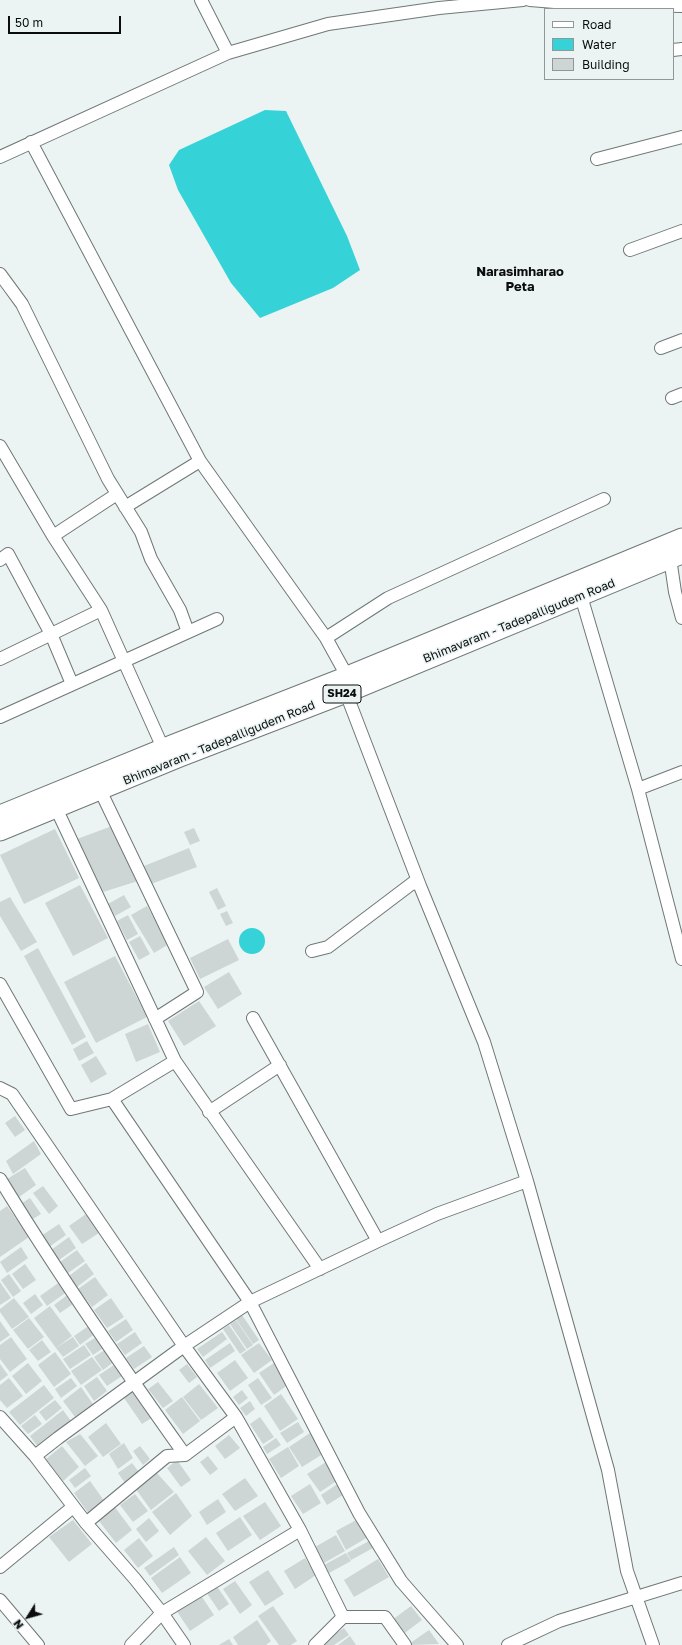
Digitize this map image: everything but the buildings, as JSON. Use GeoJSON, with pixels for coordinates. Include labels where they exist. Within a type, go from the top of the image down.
{"type":"FeatureCollection","features":[{"type":"Feature","properties":{"kind":"main road","name":"SH24"},"geometry":{"type":"LineString","coordinates":[[0,815],[163,748],[346,685],[682,538]]}},
{"type":"Feature","properties":{"kind":"main road","name":"Bhimavaram - Tadepalligudem Road"},"geometry":{"type":"LineString","coordinates":[[0,831],[346,685],[581,596],[676,556]]}},
{"type":"Feature","properties":{"kind":"street"},"geometry":{"type":"LineString","coordinates":[[201,0],[228,53]]}},
{"type":"Feature","properties":{"kind":"street"},"geometry":{"type":"LineString","coordinates":[[0,157],[228,53],[328,24],[449,4],[524,0]]}},
{"type":"Feature","properties":{"kind":"street"},"geometry":{"type":"LineString","coordinates":[[530,0],[579,4],[675,4]]}},
{"type":"Feature","properties":{"kind":"street"},"geometry":{"type":"LineString","coordinates":[[597,159],[682,137]]}},
{"type":"Feature","properties":{"kind":"street"},"geometry":{"type":"LineString","coordinates":[[31,142],[200,461],[326,638],[346,685],[420,886],[484,1042],[527,1181],[608,1470],[627,1571],[653,1645]]}},
{"type":"Feature","properties":{"kind":"street"},"geometry":{"type":"LineString","coordinates":[[630,250],[682,231]]}},
{"type":"Feature","properties":{"kind":"street"},"geometry":{"type":"LineString","coordinates":[[0,274],[22,304],[108,479],[141,532],[151,559],[180,610],[188,632]]}},
{"type":"Feature","properties":{"kind":"street"},"geometry":{"type":"LineString","coordinates":[[660,348],[682,340]]}},
{"type":"Feature","properties":{"kind":"street"},"geometry":{"type":"LineString","coordinates":[[0,446],[53,536],[101,610],[163,748]]}},
{"type":"Feature","properties":{"kind":"street"},"geometry":{"type":"LineString","coordinates":[[125,507],[200,461]]}},
{"type":"Feature","properties":{"kind":"street"},"geometry":{"type":"LineString","coordinates":[[53,536],[117,494]]}},
{"type":"Feature","properties":{"kind":"street"},"geometry":{"type":"LineString","coordinates":[[326,638],[388,598],[604,498]]}},
{"type":"Feature","properties":{"kind":"street"},"geometry":{"type":"LineString","coordinates":[[0,560],[8,554],[51,634],[72,684]]}},
{"type":"Feature","properties":{"kind":"street"},"geometry":{"type":"LineString","coordinates":[[676,556],[675,592],[682,618]]}},
{"type":"Feature","properties":{"kind":"street"},"geometry":{"type":"LineString","coordinates":[[581,596],[638,788],[682,959]]}},
{"type":"Feature","properties":{"kind":"street"},"geometry":{"type":"LineString","coordinates":[[0,659],[101,610]]}},
{"type":"Feature","properties":{"kind":"street"},"geometry":{"type":"LineString","coordinates":[[0,717],[217,619]]}},
{"type":"Feature","properties":{"kind":"street"},"geometry":{"type":"LineString","coordinates":[[638,788],[682,772]]}},
{"type":"Feature","properties":{"kind":"street"},"geometry":{"type":"LineString","coordinates":[[100,790],[197,992],[155,1019]]}},
{"type":"Feature","properties":{"kind":"street"},"geometry":{"type":"LineString","coordinates":[[56,808],[175,1062],[320,1268]]}},
{"type":"Feature","properties":{"kind":"street"},"geometry":{"type":"LineString","coordinates":[[312,951],[328,947],[414,882],[420,886]]}},
{"type":"Feature","properties":{"kind":"street"},"geometry":{"type":"LineString","coordinates":[[0,984],[71,1109],[112,1099],[175,1062]]}},
{"type":"Feature","properties":{"kind":"street"},"geometry":{"type":"LineString","coordinates":[[254,1018],[378,1241]]}},
{"type":"Feature","properties":{"kind":"street"},"geometry":{"type":"LineString","coordinates":[[209,1112],[280,1065]]}},
{"type":"Feature","properties":{"kind":"street"},"geometry":{"type":"LineString","coordinates":[[0,1088],[12,1094],[184,1346],[236,1417],[300,1530],[343,1617]]}},
{"type":"Feature","properties":{"kind":"street"},"geometry":{"type":"LineString","coordinates":[[112,1099],[250,1302],[359,1513],[401,1581],[457,1645]]}},
{"type":"Feature","properties":{"kind":"street"},"geometry":{"type":"LineString","coordinates":[[0,1179],[20,1212],[134,1383],[185,1455]]}},
{"type":"Feature","properties":{"kind":"street"},"geometry":{"type":"LineString","coordinates":[[35,1456],[184,1346],[250,1302],[437,1214],[527,1181]]}},
{"type":"Feature","properties":{"kind":"street"},"geometry":{"type":"LineString","coordinates":[[86,1523],[167,1456],[185,1455],[236,1417]]}},
{"type":"Feature","properties":{"kind":"street"},"geometry":{"type":"LineString","coordinates":[[0,1418],[35,1456],[86,1523],[135,1579],[162,1613],[184,1645]]}},
{"type":"Feature","properties":{"kind":"street"},"geometry":{"type":"LineString","coordinates":[[0,1567],[73,1507]]}},
{"type":"Feature","properties":{"kind":"street"},"geometry":{"type":"LineString","coordinates":[[131,1645],[162,1613],[300,1530]]}},
{"type":"Feature","properties":{"kind":"street"},"geometry":{"type":"LineString","coordinates":[[508,1645],[559,1621],[682,1583]]}},
{"type":"Feature","properties":{"kind":"street"},"geometry":{"type":"LineString","coordinates":[[0,1600],[38,1645]]}},
{"type":"Feature","properties":{"kind":"street"},"geometry":{"type":"LineString","coordinates":[[315,1645],[343,1617],[385,1617],[405,1645]]}},
{"type":"Feature","properties":{"kind":"water"},"geometry":{"type":"Polygon","coordinates":[[[265,110],[286,111],[347,236],[360,270],[333,288],[260,318],[231,283],[178,190],[169,165],[179,150],[265,110]]]}},
{"type":"Feature","properties":{"kind":"water"},"geometry":{"type":"Polygon","coordinates":[[[252,928],[261,932],[265,941],[261,950],[252,954],[243,950],[239,941],[243,932],[252,928]]]}},
{"type":"Feature","properties":{"kind":"district","name":"Narasimharao Peta"},"geometry":{"type":"Point","coordinates":[520,280]}}]}
